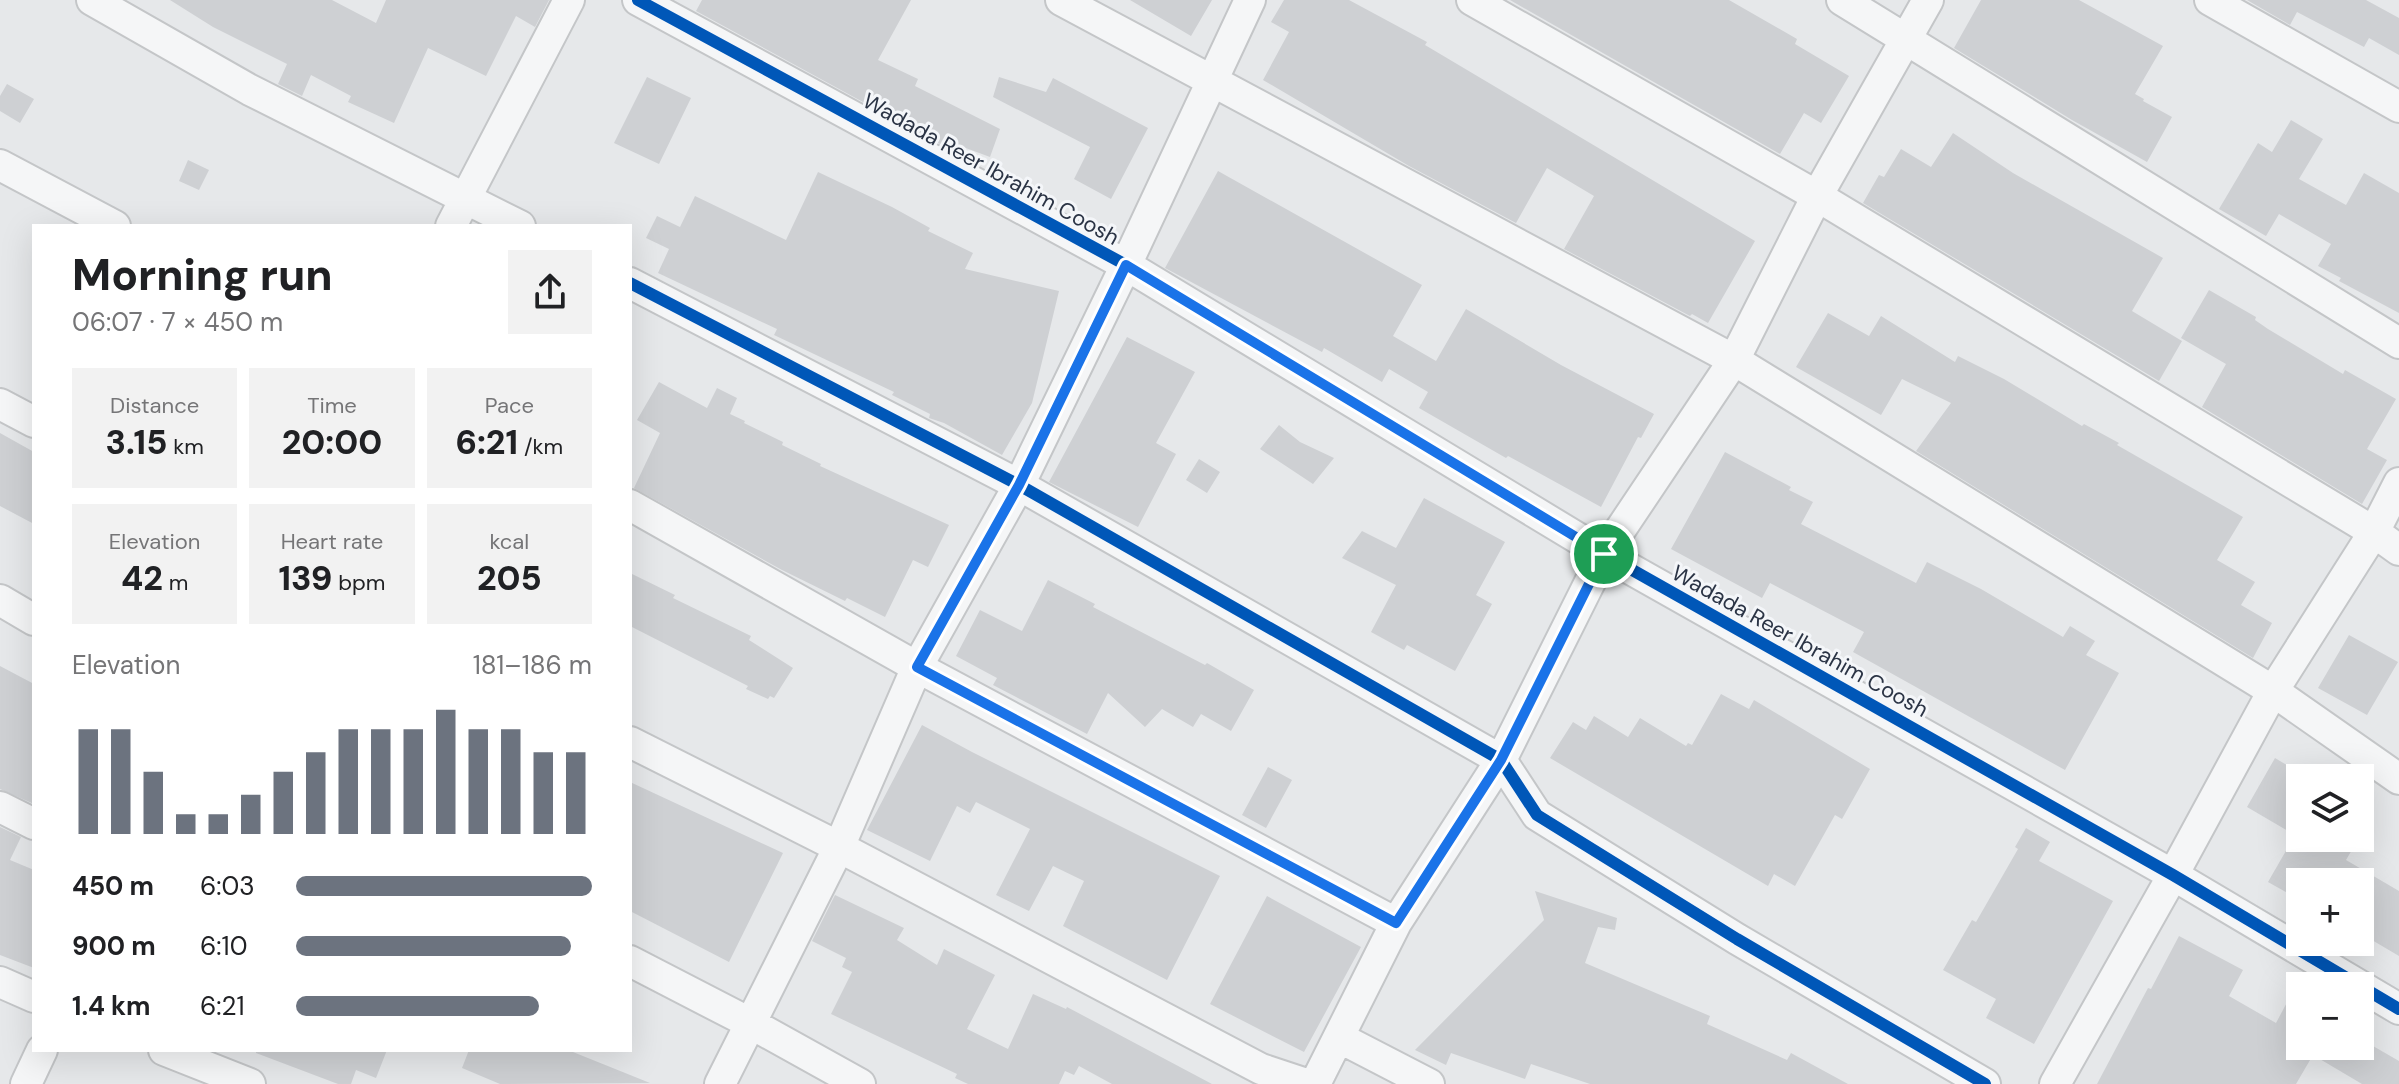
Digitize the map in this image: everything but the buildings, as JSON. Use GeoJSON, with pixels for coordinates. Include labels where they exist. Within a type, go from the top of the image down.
{"type":"FeatureCollection","features":[{"type":"Feature","properties":{"kind":"street"},"geometry":{"type":"LineString","coordinates":[[92,0],[250,90],[516,224]]}},
{"type":"Feature","properties":{"kind":"street"},"geometry":{"type":"LineString","coordinates":[[452,224],[569,0]]}},
{"type":"Feature","properties":{"kind":"street","name":"Wadada Reer Ibrahim Coosh"},"geometry":{"type":"LineString","coordinates":[[638,0],[1126,265],[1604,554],[2173,875],[2399,1009]]}},
{"type":"Feature","properties":{"kind":"street"},"geometry":{"type":"LineString","coordinates":[[1061,0],[1734,360],[2273,691],[2399,779]]}},
{"type":"Feature","properties":{"kind":"street"},"geometry":{"type":"LineString","coordinates":[[720,1084],[839,847],[917,667],[1019,485],[1250,0]]}},
{"type":"Feature","properties":{"kind":"street"},"geometry":{"type":"LineString","coordinates":[[1472,0],[1817,196],[2399,550]]}},
{"type":"Feature","properties":{"kind":"street"},"geometry":{"type":"LineString","coordinates":[[1842,0],[2399,343]]}},
{"type":"Feature","properties":{"kind":"street"},"geometry":{"type":"LineString","coordinates":[[1315,1084],[1396,923],[1501,760],[1604,554],[1734,360],[1817,196],[1928,0]]}},
{"type":"Feature","properties":{"kind":"street"},"geometry":{"type":"LineString","coordinates":[[2210,0],[2399,107]]}},
{"type":"Feature","properties":{"kind":"street"},"geometry":{"type":"LineString","coordinates":[[0,165],[111,224]]}},
{"type":"Feature","properties":{"kind":"street"},"geometry":{"type":"LineString","coordinates":[[632,284],[1019,485],[1501,760],[1537,815],[1737,939],[1985,1084]]}},
{"type":"Feature","properties":{"kind":"street"},"geometry":{"type":"LineString","coordinates":[[0,404],[32,421]]}},
{"type":"Feature","properties":{"kind":"street"},"geometry":{"type":"LineString","coordinates":[[2055,1084],[2273,691],[2374,532],[2399,483]]}},
{"type":"Feature","properties":{"kind":"street"},"geometry":{"type":"LineString","coordinates":[[632,506],[917,667],[1396,923]]}},
{"type":"Feature","properties":{"kind":"street"},"geometry":{"type":"LineString","coordinates":[[0,600],[32,619]]}},
{"type":"Feature","properties":{"kind":"street"},"geometry":{"type":"LineString","coordinates":[[632,743],[839,847],[1261,1069],[1306,1084]]}},
{"type":"Feature","properties":{"kind":"street"},"geometry":{"type":"LineString","coordinates":[[0,807],[32,823]]}},
{"type":"Feature","properties":{"kind":"street"},"geometry":{"type":"LineString","coordinates":[[632,962],[860,1084]]}},
{"type":"Feature","properties":{"kind":"street"},"geometry":{"type":"LineString","coordinates":[[632,987],[669,981]]}},
{"type":"Feature","properties":{"kind":"street"},"geometry":{"type":"LineString","coordinates":[[0,982],[32,996]]}},
{"type":"Feature","properties":{"kind":"street"},"geometry":{"type":"LineString","coordinates":[[1340,1038],[1429,1084]]}},
{"type":"Feature","properties":{"kind":"street"},"geometry":{"type":"LineString","coordinates":[[26,1084],[41,1052]]}},
{"type":"Feature","properties":{"kind":"street"},"geometry":{"type":"LineString","coordinates":[[169,1052],[250,1084]]}},
{"type":"Feature","properties":{"kind":"cycle path"},"geometry":{"type":"LineString","coordinates":[[638,0],[1126,265],[1604,554],[2173,875],[2399,1009]]}},
{"type":"Feature","properties":{"kind":"cycle path"},"geometry":{"type":"LineString","coordinates":[[632,284],[1019,485],[1501,760],[1537,815],[1737,939],[1985,1084]]}},
{"type":"Feature","properties":{"kind":"route"},"geometry":{"type":"LineString","coordinates":[[1126,265],[1604,554],[1501,760],[1396,923],[917,667],[1019,485],[1126,265]]}}]}
